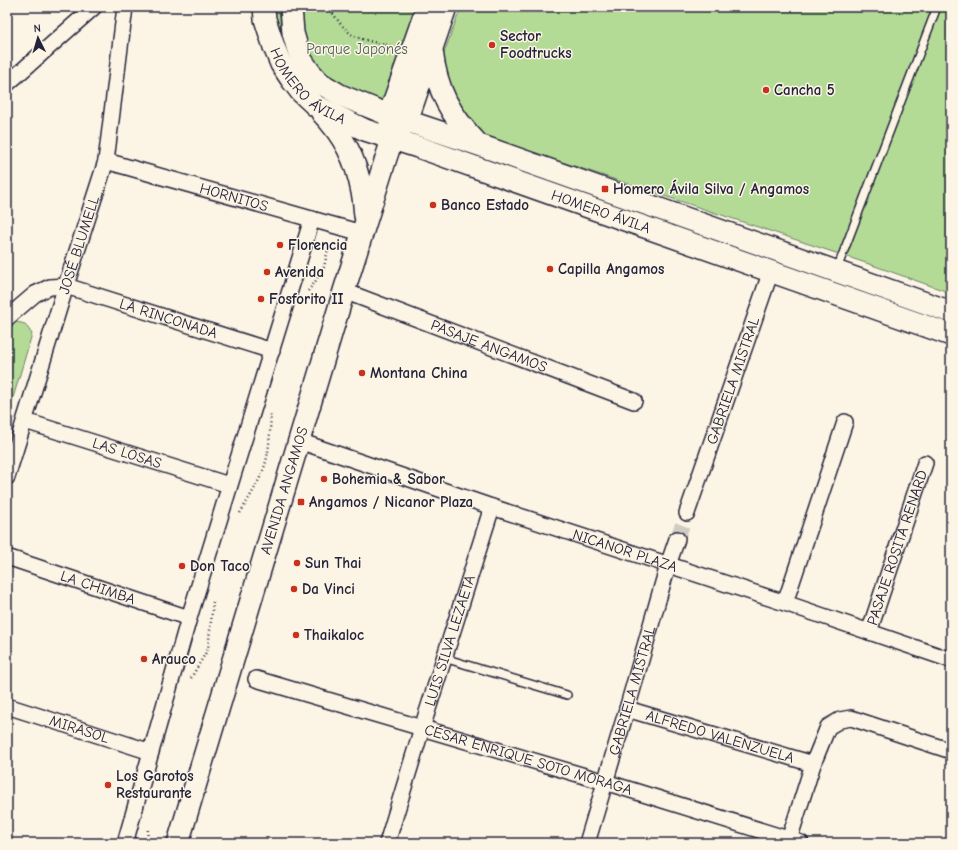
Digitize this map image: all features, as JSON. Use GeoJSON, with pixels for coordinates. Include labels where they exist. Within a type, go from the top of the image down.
{"type":"FeatureCollection","features":[{"type":"Feature","properties":{"kind":"main road","name":"HOMERO ÁVILA"},"geometry":{"type":"LineString","coordinates":[[264,7],[265,19],[281,64],[301,92],[316,106],[365,130],[392,140],[421,148],[951,335]]}},
{"type":"Feature","properties":{"kind":"main road","name":"HOMERO ÁVILA"},"geometry":{"type":"LineString","coordinates":[[291,7],[293,33],[305,65],[320,83],[340,95],[398,118],[479,145],[951,312]]}},
{"type":"Feature","properties":{"kind":"main road","name":"AVENIDA ANGAMOS"},"geometry":{"type":"LineString","coordinates":[[178,843],[344,291],[392,140],[427,7]]}},
{"type":"Feature","properties":{"kind":"main road","name":"AVENIDA ANGAMOS"},"geometry":{"type":"LineString","coordinates":[[398,118],[432,47],[446,7]]}},
{"type":"Feature","properties":{"kind":"main road"},"geometry":{"type":"LineString","coordinates":[[432,47],[436,75],[442,95],[451,112],[479,145]]}},
{"type":"Feature","properties":{"kind":"main road"},"geometry":{"type":"LineString","coordinates":[[316,106],[338,132],[353,159],[358,173],[362,193],[364,228]]}},
{"type":"Feature","properties":{"kind":"street"},"geometry":{"type":"LineString","coordinates":[[7,84],[85,12],[94,7]]}},
{"type":"Feature","properties":{"kind":"street","name":"JOSÉ BLUMELL"},"geometry":{"type":"LineString","coordinates":[[8,469],[25,421],[106,160],[125,7]]}},
{"type":"Feature","properties":{"kind":"street","name":"HORNITOS"},"geometry":{"type":"LineString","coordinates":[[106,160],[312,219],[364,228]]}},
{"type":"Feature","properties":{"kind":"street"},"geometry":{"type":"LineString","coordinates":[[125,843],[189,618],[312,219]]}},
{"type":"Feature","properties":{"kind":"street","name":"GABRIELA MISTRAL"},"geometry":{"type":"LineString","coordinates":[[686,513],[771,271]]}},
{"type":"Feature","properties":{"kind":"street"},"geometry":{"type":"LineString","coordinates":[[7,318],[35,294],[50,287],[66,286]]}},
{"type":"Feature","properties":{"kind":"street","name":"LA RINCONADA"},"geometry":{"type":"LineString","coordinates":[[66,286],[272,351]]}},
{"type":"Feature","properties":{"kind":"street","name":"PASAJE ANGAMOS"},"geometry":{"type":"LineString","coordinates":[[344,291],[634,401]]}},
{"type":"Feature","properties":{"kind":"street","name":"LAS LOSAS"},"geometry":{"type":"LineString","coordinates":[[25,421],[229,485]]}},
{"type":"Feature","properties":{"kind":"street"},"geometry":{"type":"LineString","coordinates":[[785,603],[845,422]]}},
{"type":"Feature","properties":{"kind":"street","name":"NICANOR PLAZA"},"geometry":{"type":"LineString","coordinates":[[299,441],[951,660]]}},
{"type":"Feature","properties":{"kind":"street","name":"PASAJE ROSITA RENARD"},"geometry":{"type":"LineString","coordinates":[[869,632],[925,463]]}},
{"type":"Feature","properties":{"kind":"street","name":"LUIS SILVA LEZAETA"},"geometry":{"type":"LineString","coordinates":[[387,843],[492,507]]}},
{"type":"Feature","properties":{"kind":"street","name":"GABRIELA MISTRAL"},"geometry":{"type":"LineString","coordinates":[[587,843],[668,565],[677,539]]}},
{"type":"Feature","properties":{"kind":"street","name":"LA CHIMBA"},"geometry":{"type":"LineString","coordinates":[[7,557],[189,618]]}},
{"type":"Feature","properties":{"kind":"street","name":"CÉSAR ENRIQUE SOTO MORAGA"},"geometry":{"type":"LineString","coordinates":[[256,679],[605,782],[793,842]]}},
{"type":"Feature","properties":{"kind":"street","name":"MIRASOL"},"geometry":{"type":"LineString","coordinates":[[7,706],[151,752]]}},
{"type":"Feature","properties":{"kind":"street","name":"ALFREDO VALENZUELA"},"geometry":{"type":"LineString","coordinates":[[627,709],[813,764]]}},
{"type":"Feature","properties":{"kind":"street"},"geometry":{"type":"LineString","coordinates":[[793,842],[813,764],[828,727],[840,720],[851,718],[951,751]]}},
{"type":"Feature","properties":{"kind":"lane"},"geometry":{"type":"LineString","coordinates":[[836,271],[937,7]]}},
{"type":"Feature","properties":{"kind":"lane"},"geometry":{"type":"LineString","coordinates":[[444,658],[567,695]]}},
{"type":"Feature","properties":{"kind":"path"},"geometry":{"type":"LineString","coordinates":[[328,7],[339,22],[352,34],[364,39],[396,47]]}},
{"type":"Feature","properties":{"kind":"green space"},"geometry":{"type":"Polygon","coordinates":[[[272,7],[279,7],[282,42],[272,7]]]}},
{"type":"Feature","properties":{"kind":"green space","name":"Parque Japonés"},"geometry":{"type":"Polygon","coordinates":[[[296,7],[416,7],[382,106],[341,91],[309,62],[296,7]]]}},
{"type":"Feature","properties":{"kind":"green space"},"geometry":{"type":"Polygon","coordinates":[[[461,7],[951,7],[951,293],[872,265],[481,135],[459,110],[441,61],[461,7]]]}},
{"type":"Feature","properties":{"kind":"green space"},"geometry":{"type":"Polygon","coordinates":[[[17,322],[25,324],[32,334],[7,418],[7,330],[17,322]]]}},
{"type":"Feature","properties":{"kind":"tunnel"},"geometry":{"type":"LineString","coordinates":[[677,539],[687,513]]}},
{"type":"Feature","properties":{"kind":"place","name":"Sector Foodtrucks"},"geometry":{"type":"Point","coordinates":[492,45]}},
{"type":"Feature","properties":{"kind":"place","name":"Cancha 5"},"geometry":{"type":"Point","coordinates":[766,90]}},
{"type":"Feature","properties":{"kind":"place","name":"Homero Ávila Silva / Angamos"},"geometry":{"type":"Point","coordinates":[605,189]}},
{"type":"Feature","properties":{"kind":"place","name":"Banco Estado"},"geometry":{"type":"Point","coordinates":[433,205]}},
{"type":"Feature","properties":{"kind":"place","name":"Florencia"},"geometry":{"type":"Point","coordinates":[280,245]}},
{"type":"Feature","properties":{"kind":"place","name":"Capilla Angamos"},"geometry":{"type":"Point","coordinates":[550,269]}},
{"type":"Feature","properties":{"kind":"place","name":"Avenida"},"geometry":{"type":"Point","coordinates":[267,272]}},
{"type":"Feature","properties":{"kind":"place","name":"Fosforito II"},"geometry":{"type":"Point","coordinates":[261,299]}},
{"type":"Feature","properties":{"kind":"place","name":"Montana China"},"geometry":{"type":"Point","coordinates":[362,373]}},
{"type":"Feature","properties":{"kind":"place","name":"Bohemia & Sabor"},"geometry":{"type":"Point","coordinates":[324,479]}},
{"type":"Feature","properties":{"kind":"place","name":"Angamos / Nicanor Plaza"},"geometry":{"type":"Point","coordinates":[301,502]}},
{"type":"Feature","properties":{"kind":"place","name":"Sun Thai"},"geometry":{"type":"Point","coordinates":[297,563]}},
{"type":"Feature","properties":{"kind":"place","name":"Don Taco"},"geometry":{"type":"Point","coordinates":[182,566]}},
{"type":"Feature","properties":{"kind":"place","name":"Da Vinci"},"geometry":{"type":"Point","coordinates":[294,589]}},
{"type":"Feature","properties":{"kind":"place","name":"Thaikaloc"},"geometry":{"type":"Point","coordinates":[296,635]}},
{"type":"Feature","properties":{"kind":"place","name":"Arauco"},"geometry":{"type":"Point","coordinates":[144,659]}},
{"type":"Feature","properties":{"kind":"place","name":"Los Garotos Restaurante"},"geometry":{"type":"Point","coordinates":[108,785]}}]}
